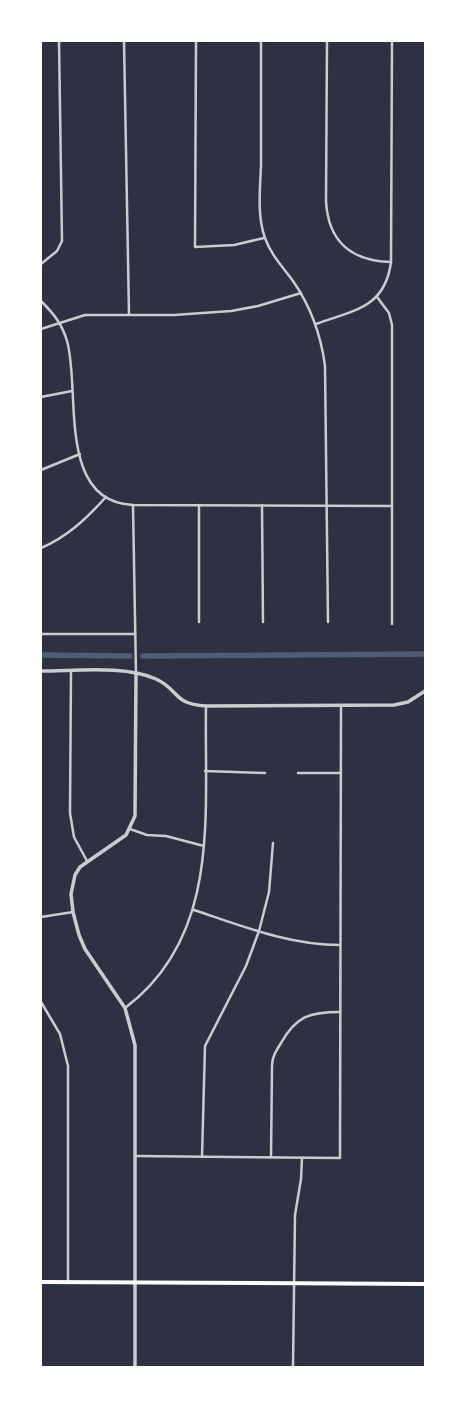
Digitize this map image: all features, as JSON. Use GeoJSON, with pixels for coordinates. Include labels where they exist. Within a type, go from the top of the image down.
{"type":"FeatureCollection","features":[{"type":"Feature","properties":{"kind":"main road"},"geometry":{"type":"LineString","coordinates":[[41,1282],[425,1284]]}},
{"type":"Feature","properties":{"kind":"street"},"geometry":{"type":"LineString","coordinates":[[41,264],[57,251],[62,241],[59,41]]}},
{"type":"Feature","properties":{"kind":"street"},"geometry":{"type":"LineString","coordinates":[[124,41],[129,314]]}},
{"type":"Feature","properties":{"kind":"street"},"geometry":{"type":"LineString","coordinates":[[196,41],[195,247],[228,246],[264,238]]}},
{"type":"Feature","properties":{"kind":"street"},"geometry":{"type":"LineString","coordinates":[[261,41],[260,209],[264,238],[276,259],[301,293],[316,324],[320,335],[325,366],[328,622]]}},
{"type":"Feature","properties":{"kind":"street"},"geometry":{"type":"LineString","coordinates":[[327,41],[326,201],[329,223],[340,242],[358,256],[368,260],[392,262]]}},
{"type":"Feature","properties":{"kind":"street"},"geometry":{"type":"LineString","coordinates":[[316,324],[363,306],[377,297],[386,284],[392,262],[392,41]]}},
{"type":"Feature","properties":{"kind":"street"},"geometry":{"type":"LineString","coordinates":[[41,329],[85,315],[203,314],[231,311],[265,304],[301,293]]}},
{"type":"Feature","properties":{"kind":"street"},"geometry":{"type":"LineString","coordinates":[[377,297],[389,313],[392,325],[392,624]]}},
{"type":"Feature","properties":{"kind":"street"},"geometry":{"type":"LineString","coordinates":[[41,301],[60,322],[70,352],[73,423],[80,454],[93,485],[105,498],[121,504],[133,505],[392,506]]}},
{"type":"Feature","properties":{"kind":"street"},"geometry":{"type":"LineString","coordinates":[[41,397],[72,391]]}},
{"type":"Feature","properties":{"kind":"street"},"geometry":{"type":"LineString","coordinates":[[41,470],[80,454]]}},
{"type":"Feature","properties":{"kind":"street"},"geometry":{"type":"LineString","coordinates":[[41,548],[74,529],[105,498]]}},
{"type":"Feature","properties":{"kind":"street"},"geometry":{"type":"LineString","coordinates":[[133,505],[136,674],[135,816],[130,829],[117,842],[87,861],[75,875],[72,885],[73,912],[79,935],[85,949],[125,1008],[135,1045],[135,1367]]}},
{"type":"Feature","properties":{"kind":"street"},"geometry":{"type":"LineString","coordinates":[[199,505],[199,622]]}},
{"type":"Feature","properties":{"kind":"street"},"geometry":{"type":"LineString","coordinates":[[262,505],[263,622]]}},
{"type":"Feature","properties":{"kind":"street"},"geometry":{"type":"LineString","coordinates":[[41,634],[135,634]]}},
{"type":"Feature","properties":{"kind":"street"},"geometry":{"type":"LineString","coordinates":[[41,671],[129,671],[157,680],[186,704],[206,706],[394,705],[408,702],[425,691]]}},
{"type":"Feature","properties":{"kind":"street"},"geometry":{"type":"LineString","coordinates":[[70,671],[70,813],[74,837],[87,861]]}},
{"type":"Feature","properties":{"kind":"street"},"geometry":{"type":"LineString","coordinates":[[125,1008],[153,984],[171,958],[194,910],[202,873],[204,846],[206,706]]}},
{"type":"Feature","properties":{"kind":"street"},"geometry":{"type":"LineString","coordinates":[[136,1156],[340,1158],[341,706]]}},
{"type":"Feature","properties":{"kind":"street"},"geometry":{"type":"LineString","coordinates":[[205,771],[265,773]]}},
{"type":"Feature","properties":{"kind":"street"},"geometry":{"type":"LineString","coordinates":[[298,773],[340,773]]}},
{"type":"Feature","properties":{"kind":"street"},"geometry":{"type":"LineString","coordinates":[[130,829],[147,835],[166,836],[204,846]]}},
{"type":"Feature","properties":{"kind":"street"},"geometry":{"type":"LineString","coordinates":[[202,1157],[205,1046],[246,966],[259,931],[269,892],[273,843]]}},
{"type":"Feature","properties":{"kind":"street"},"geometry":{"type":"LineString","coordinates":[[194,910],[259,931],[300,942],[317,945],[340,945]]}},
{"type":"Feature","properties":{"kind":"street"},"geometry":{"type":"LineString","coordinates":[[41,918],[73,912]]}},
{"type":"Feature","properties":{"kind":"street"},"geometry":{"type":"LineString","coordinates":[[41,1002],[60,1034],[68,1066],[68,1282]]}},
{"type":"Feature","properties":{"kind":"street"},"geometry":{"type":"LineString","coordinates":[[271,1157],[272,1066],[275,1053],[287,1032],[295,1023],[305,1016],[314,1013],[340,1012]]}},
{"type":"Feature","properties":{"kind":"street"},"geometry":{"type":"LineString","coordinates":[[293,1367],[295,1215],[301,1179],[302,1158]]}},
{"type":"Feature","properties":{"kind":"waterway"},"geometry":{"type":"LineString","coordinates":[[143,656],[425,654]]}},
{"type":"Feature","properties":{"kind":"waterway"},"geometry":{"type":"LineString","coordinates":[[41,655],[130,656]]}}]}
